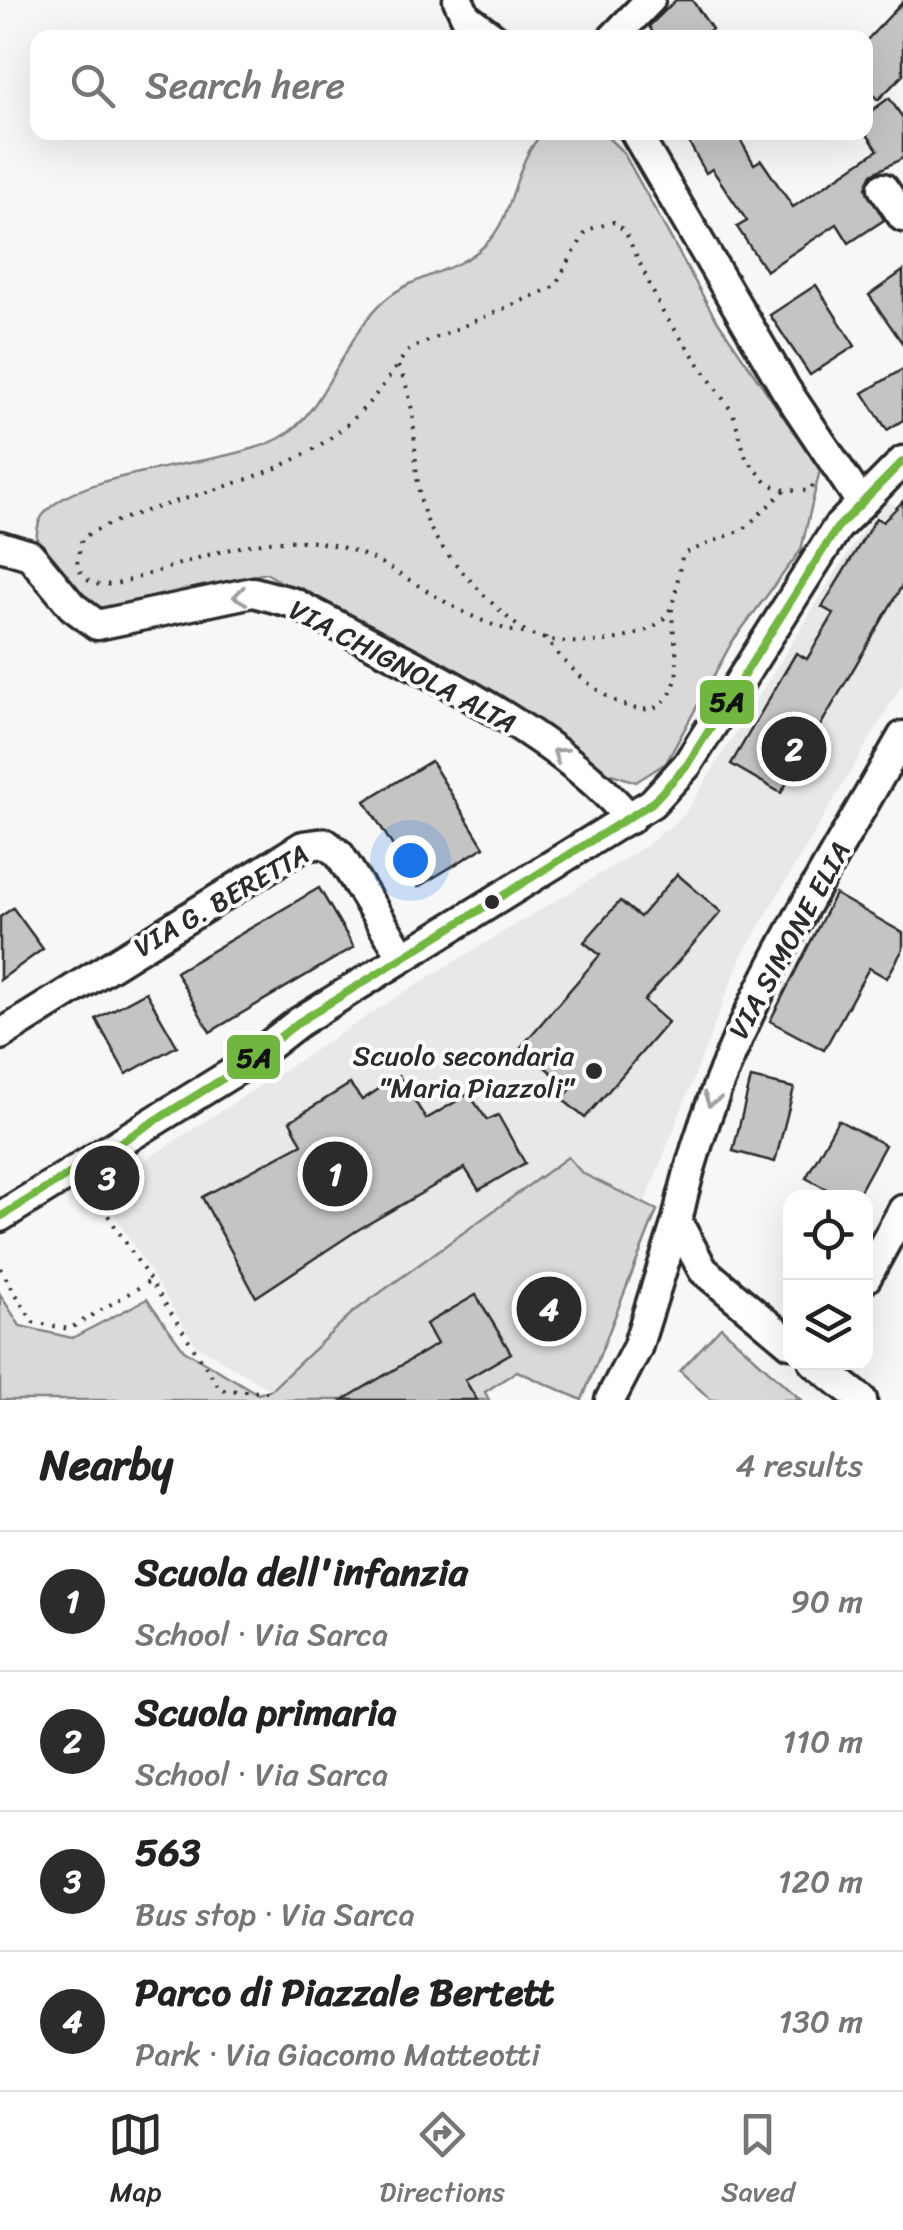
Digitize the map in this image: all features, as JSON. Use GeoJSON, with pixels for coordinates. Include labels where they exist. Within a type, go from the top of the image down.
{"type":"FeatureCollection","features":[{"type":"Feature","properties":{"kind":"street"},"geometry":{"type":"LineString","coordinates":[[458,0],[466,17],[483,30]]}},
{"type":"Feature","properties":{"kind":"street"},"geometry":{"type":"LineString","coordinates":[[621,30],[650,0]]}},
{"type":"Feature","properties":{"kind":"street"},"geometry":{"type":"LineString","coordinates":[[640,140],[830,460],[860,501]]}},
{"type":"Feature","properties":{"kind":"street"},"geometry":{"type":"LineString","coordinates":[[882,188],[903,217]]}},
{"type":"Feature","properties":{"kind":"street"},"geometry":{"type":"LineString","coordinates":[[0,1217],[240,1068],[300,1022],[630,819],[666,790],[687,765],[823,548],[860,501],[903,461]]}},
{"type":"Feature","properties":{"kind":"street","name":"VIA CHIGNOLA ALTA"},"geometry":{"type":"LineString","coordinates":[[0,546],[30,555],[72,606],[98,625],[253,592],[294,603],[551,748],[602,786],[630,819]]}},
{"type":"Feature","properties":{"kind":"street","name":"VIA SIMONE ELIA"},"geometry":{"type":"LineString","coordinates":[[637,1348],[712,1094],[748,1009],[903,736]]}},
{"type":"Feature","properties":{"kind":"street","name":"VIA G. BERETTA"},"geometry":{"type":"LineString","coordinates":[[0,1034],[304,846],[325,843],[339,854],[403,957]]}},
{"type":"Feature","properties":{"kind":"street"},"geometry":{"type":"LineString","coordinates":[[873,1265],[903,1210]]}},
{"type":"Feature","properties":{"kind":"street"},"geometry":{"type":"LineString","coordinates":[[676,1221],[703,1270],[783,1337]]}},
{"type":"Feature","properties":{"kind":"street"},"geometry":{"type":"LineString","coordinates":[[610,1400],[677,1275],[703,1270]]}},
{"type":"Feature","properties":{"kind":"street"},"geometry":{"type":"LineString","coordinates":[[824,1370],[862,1400]]}},
{"type":"Feature","properties":{"kind":"path"},"geometry":{"type":"LineString","coordinates":[[785,490],[744,530],[683,554],[666,617],[613,643],[531,635],[453,609],[383,564],[344,548],[310,540],[275,538],[229,546],[116,584],[98,585],[82,578],[77,564],[82,538],[149,510],[290,465],[326,444],[384,385],[410,349],[451,335],[554,286],[587,230],[614,222],[626,231],[662,311],[733,413],[746,458],[768,484],[785,490],[809,491],[830,460]]}},
{"type":"Feature","properties":{"kind":"path"},"geometry":{"type":"LineString","coordinates":[[397,365],[411,395],[414,467],[433,533],[452,561],[531,635]]}},
{"type":"Feature","properties":{"kind":"path"},"geometry":{"type":"LineString","coordinates":[[545,636],[578,676],[614,701],[632,708],[652,708],[670,695],[676,672],[672,604]]}},
{"type":"Feature","properties":{"kind":"path"},"geometry":{"type":"LineString","coordinates":[[85,1178],[221,1390],[267,1392],[272,1400]]}},
{"type":"Feature","properties":{"kind":"path"},"geometry":{"type":"LineString","coordinates":[[0,1268],[33,1322],[69,1330],[150,1281]]}},
{"type":"Feature","properties":{"kind":"shaded area"},"geometry":{"type":"Polygon","coordinates":[[[537,140],[610,140],[623,152],[713,314],[820,470],[801,550],[732,642],[666,763],[636,782],[596,769],[266,573],[110,608],[92,608],[38,559],[40,520],[62,499],[121,477],[256,448],[296,427],[322,393],[357,333],[385,300],[409,284],[462,262],[485,245],[503,219],[537,140]]]}},
{"type":"Feature","properties":{"kind":"shaded area"},"geometry":{"type":"Polygon","coordinates":[[[888,501],[903,512],[903,683],[741,957],[645,1203],[582,1173],[568,1157],[352,1313],[270,1390],[195,1344],[99,1190],[414,986],[646,846],[684,815],[862,531],[888,501]]]}},
{"type":"Feature","properties":{"kind":"shaded area"},"geometry":{"type":"Polygon","coordinates":[[[568,1157],[582,1173],[657,1210],[582,1400],[517,1371],[485,1392],[489,1400],[0,1400],[0,1294],[20,1326],[72,1338],[147,1299],[184,1350],[258,1394],[271,1390],[352,1313],[568,1157]]]}},
{"type":"Feature","properties":{"kind":"shaded area"},"geometry":{"type":"Polygon","coordinates":[[[721,1327],[801,1400],[711,1400],[680,1371],[721,1327]]]}},
{"type":"Feature","properties":{"kind":"building"},"geometry":{"type":"Polygon","coordinates":[[[676,0],[692,0],[712,29],[651,30],[649,26],[676,0]]]}},
{"type":"Feature","properties":{"kind":"building"},"geometry":{"type":"Polygon","coordinates":[[[903,2],[903,75],[878,100],[873,95],[873,34],[903,2]]]}},
{"type":"Feature","properties":{"kind":"building"},"geometry":{"type":"Polygon","coordinates":[[[889,98],[903,118],[903,158],[872,174],[866,188],[884,220],[849,243],[837,224],[766,271],[737,227],[747,221],[712,169],[706,173],[687,140],[740,140],[754,164],[761,160],[793,207],[878,150],[871,140],[873,110],[889,98]]]}},
{"type":"Feature","properties":{"kind":"building"},"geometry":{"type":"Polygon","coordinates":[[[903,271],[903,344],[869,295],[903,271]]]}},
{"type":"Feature","properties":{"kind":"building"},"geometry":{"type":"Polygon","coordinates":[[[816,285],[855,346],[810,375],[770,315],[816,285]]]}},
{"type":"Feature","properties":{"kind":"building"},"geometry":{"type":"Polygon","coordinates":[[[903,369],[903,420],[887,430],[863,393],[903,369]]]}},
{"type":"Feature","properties":{"kind":"building"},"geometry":{"type":"Polygon","coordinates":[[[903,501],[903,584],[781,793],[731,764],[796,653],[807,659],[834,614],[822,607],[876,518],[883,522],[903,501]]]}},
{"type":"Feature","properties":{"kind":"building"},"geometry":{"type":"Polygon","coordinates":[[[431,761],[484,847],[418,887],[365,801],[431,761]]]}},
{"type":"Feature","properties":{"kind":"building"},"geometry":{"type":"Polygon","coordinates":[[[677,874],[721,912],[644,1001],[668,1022],[585,1118],[562,1099],[571,1089],[521,1047],[600,955],[584,942],[620,901],[640,917],[677,874]]]}},
{"type":"Feature","properties":{"kind":"building"},"geometry":{"type":"Polygon","coordinates":[[[319,888],[354,947],[210,1032],[176,972],[319,888]]]}},
{"type":"Feature","properties":{"kind":"building"},"geometry":{"type":"Polygon","coordinates":[[[835,894],[903,933],[903,949],[887,978],[869,968],[824,1050],[770,1021],[835,894]]]}},
{"type":"Feature","properties":{"kind":"building"},"geometry":{"type":"Polygon","coordinates":[[[13,908],[43,949],[0,980],[0,917],[13,908]]]}},
{"type":"Feature","properties":{"kind":"building"},"geometry":{"type":"Polygon","coordinates":[[[146,992],[177,1046],[126,1074],[96,1019],[146,992]]]}},
{"type":"Feature","properties":{"kind":"building"},"geometry":{"type":"Polygon","coordinates":[[[399,1076],[426,1119],[469,1094],[487,1120],[498,1115],[525,1163],[479,1190],[465,1168],[356,1231],[256,1297],[202,1197],[302,1144],[290,1121],[350,1084],[362,1100],[399,1076]]]}},
{"type":"Feature","properties":{"kind":"building"},"geometry":{"type":"Polygon","coordinates":[[[751,1078],[794,1088],[775,1162],[733,1151],[751,1078]]]}},
{"type":"Feature","properties":{"kind":"building"},"geometry":{"type":"Polygon","coordinates":[[[838,1120],[885,1145],[860,1190],[828,1190],[806,1178],[838,1120]]]}},
{"type":"Feature","properties":{"kind":"building"},"geometry":{"type":"Polygon","coordinates":[[[476,1295],[511,1353],[465,1380],[477,1400],[343,1400],[437,1344],[426,1324],[476,1295]]]}},
{"type":"Feature","properties":{"kind":"transit line","name":"5A"},"geometry":{"type":"LineString","coordinates":[[0,1217],[240,1068],[299,1022],[652,803],[687,765],[837,528],[903,461]]}},
{"type":"Feature","properties":{"kind":"place","name":"Scuola primaria"},"geometry":{"type":"Point","coordinates":[794,749]}},
{"type":"Feature","properties":{"kind":"place","name":"Scuolo secondaria \"Maria Piazzoli\""},"geometry":{"type":"Point","coordinates":[594,1071]}},
{"type":"Feature","properties":{"kind":"place","name":"Scuola dell'infanzia"},"geometry":{"type":"Point","coordinates":[335,1174]}},
{"type":"Feature","properties":{"kind":"place","name":"563"},"geometry":{"type":"Point","coordinates":[107,1178]}},
{"type":"Feature","properties":{"kind":"place","name":"Parco di Piazzale Bertett"},"geometry":{"type":"Point","coordinates":[549,1309]}}]}
